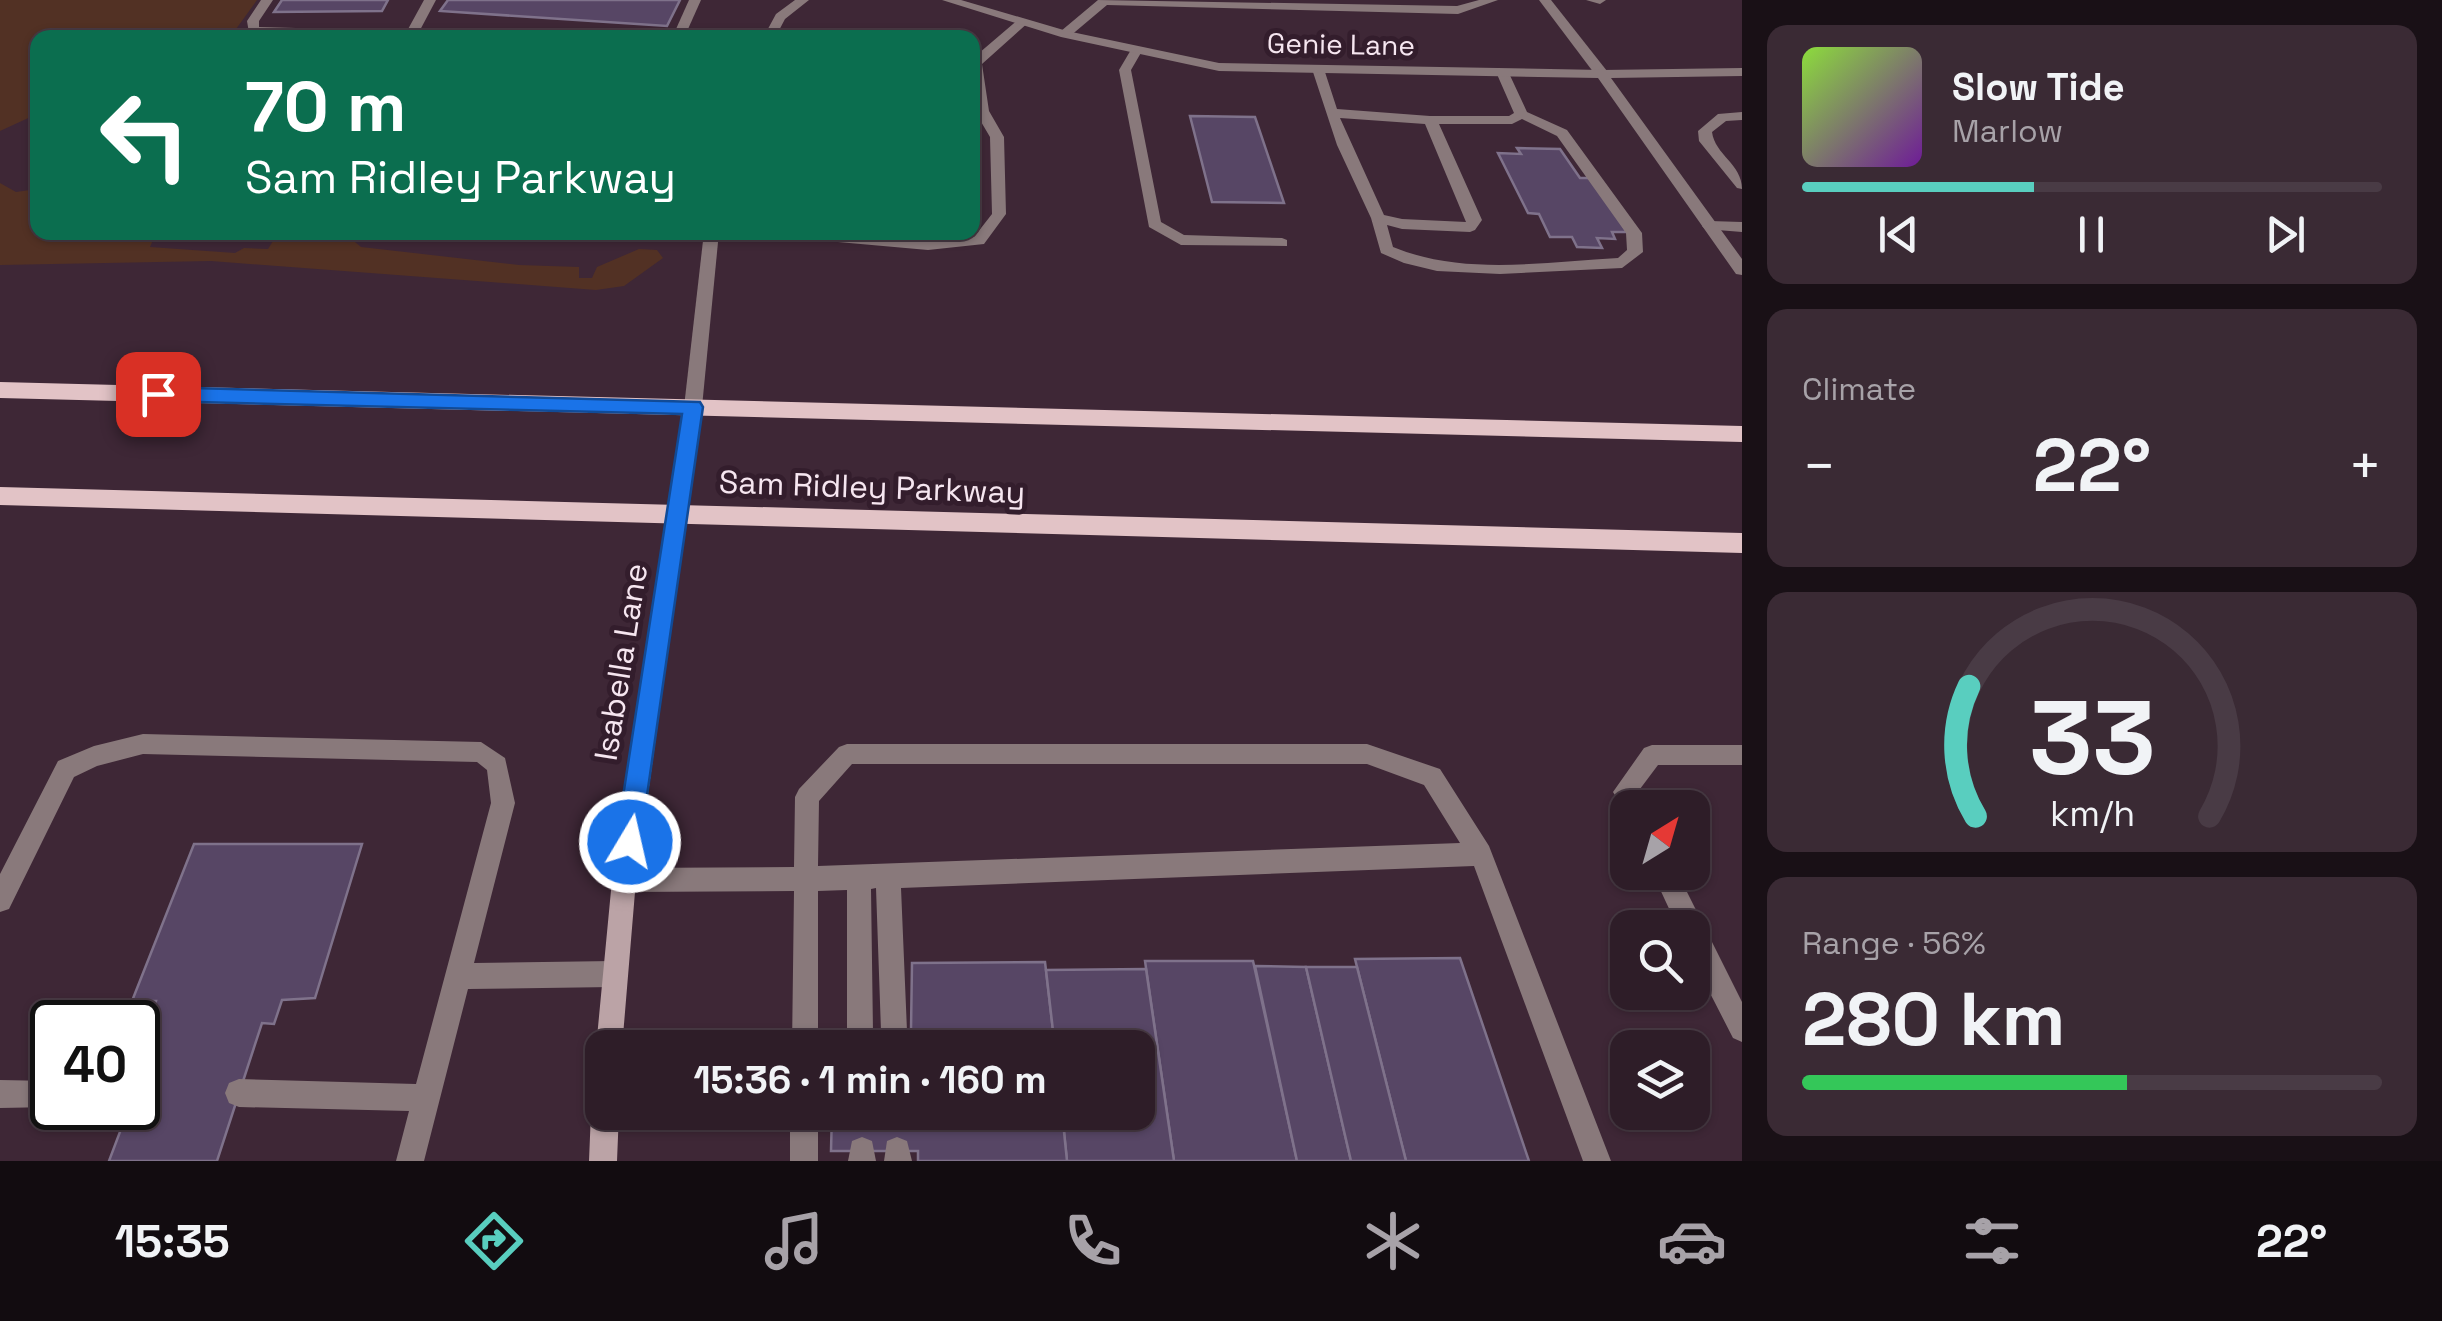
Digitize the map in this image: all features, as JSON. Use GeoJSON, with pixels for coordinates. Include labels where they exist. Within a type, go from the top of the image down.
{"type":"FeatureCollection","features":[{"type":"Feature","properties":{"kind":"main road"},"geometry":{"type":"LineString","coordinates":[[0,390],[1742,434]]}},
{"type":"Feature","properties":{"kind":"main road","name":"Sam Ridley Parkway"},"geometry":{"type":"LineString","coordinates":[[0,496],[1742,543]]}},
{"type":"Feature","properties":{"kind":"street"},"geometry":{"type":"LineString","coordinates":[[253,30],[252,20],[267,0]]}},
{"type":"Feature","properties":{"kind":"street"},"geometry":{"type":"LineString","coordinates":[[414,30],[430,0]]}},
{"type":"Feature","properties":{"kind":"street"},"geometry":{"type":"LineString","coordinates":[[682,30],[695,0]]}},
{"type":"Feature","properties":{"kind":"street"},"geometry":{"type":"LineString","coordinates":[[775,0],[780,17]]}},
{"type":"Feature","properties":{"kind":"street"},"geometry":{"type":"LineString","coordinates":[[774,30],[780,17],[803,0]]}},
{"type":"Feature","properties":{"kind":"street","name":"Genie Lane"},"geometry":{"type":"LineString","coordinates":[[948,0],[1065,34],[1219,67],[1602,74],[1742,72]]}},
{"type":"Feature","properties":{"kind":"street"},"geometry":{"type":"LineString","coordinates":[[1065,34],[1104,1],[1458,10],[1492,0]]}},
{"type":"Feature","properties":{"kind":"street"},"geometry":{"type":"LineString","coordinates":[[1546,0],[1742,270]]}},
{"type":"Feature","properties":{"kind":"street"},"geometry":{"type":"LineString","coordinates":[[1592,0],[1600,0]]}},
{"type":"Feature","properties":{"kind":"street"},"geometry":{"type":"LineString","coordinates":[[980,60],[1024,21]]}},
{"type":"Feature","properties":{"kind":"street"},"geometry":{"type":"LineString","coordinates":[[1136,51],[1125,70],[1154,224],[1181,240],[1282,243]]}},
{"type":"Feature","properties":{"kind":"street"},"geometry":{"type":"LineString","coordinates":[[1318,69],[1355,176],[1378,218],[1386,250],[1406,261],[1532,253],[1582,264],[1622,263],[1635,252],[1634,233],[1562,132],[1521,114],[1502,72]]}},
{"type":"Feature","properties":{"kind":"street"},"geometry":{"type":"LineString","coordinates":[[1332,113],[1430,120],[1512,120],[1521,114]]}},
{"type":"Feature","properties":{"kind":"street"},"geometry":{"type":"LineString","coordinates":[[980,114],[997,137],[999,214],[980,240]]}},
{"type":"Feature","properties":{"kind":"street"},"geometry":{"type":"LineString","coordinates":[[1742,116],[1722,116],[1705,132],[1706,141],[1742,185]]}},
{"type":"Feature","properties":{"kind":"street"},"geometry":{"type":"LineString","coordinates":[[1378,218],[1402,224],[1470,227],[1475,220],[1430,120]]}},
{"type":"Feature","properties":{"kind":"street"},"geometry":{"type":"LineString","coordinates":[[1710,226],[1742,227]]}},
{"type":"Feature","properties":{"kind":"street"},"geometry":{"type":"LineString","coordinates":[[693,407],[711,240]]}},
{"type":"Feature","properties":{"kind":"street"},"geometry":{"type":"LineString","coordinates":[[883,240],[928,245],[980,240]]}},
{"type":"Feature","properties":{"kind":"street","name":"Isabella Lane"},"geometry":{"type":"LineString","coordinates":[[610,1030],[624,880],[693,407]]}},
{"type":"Feature","properties":{"kind":"street"},"geometry":{"type":"LineString","coordinates":[[0,900],[66,769],[94,756],[143,744],[481,752],[497,765],[503,802],[410,1161]]}},
{"type":"Feature","properties":{"kind":"street"},"geometry":{"type":"LineString","coordinates":[[805,1030],[808,796],[847,754],[1368,754],[1432,778],[1480,854],[1597,1161]]}},
{"type":"Feature","properties":{"kind":"street"},"geometry":{"type":"LineString","coordinates":[[1626,790],[1652,756],[1742,755]]}},
{"type":"Feature","properties":{"kind":"street"},"geometry":{"type":"LineString","coordinates":[[624,880],[806,879],[1480,854]]}},
{"type":"Feature","properties":{"kind":"street"},"geometry":{"type":"LineString","coordinates":[[888,876],[894,1030]]}},
{"type":"Feature","properties":{"kind":"street"},"geometry":{"type":"LineString","coordinates":[[859,877],[860,1030]]}},
{"type":"Feature","properties":{"kind":"street"},"geometry":{"type":"LineString","coordinates":[[1710,965],[1742,1030]]}},
{"type":"Feature","properties":{"kind":"street"},"geometry":{"type":"LineString","coordinates":[[460,976],[613,974]]}},
{"type":"Feature","properties":{"kind":"street"},"geometry":{"type":"LineString","coordinates":[[0,1094],[30,1094]]}},
{"type":"Feature","properties":{"kind":"street"},"geometry":{"type":"LineString","coordinates":[[239,1094],[426,1098]]}},
{"type":"Feature","properties":{"kind":"street"},"geometry":{"type":"LineString","coordinates":[[603,1161],[604,1130]]}},
{"type":"Feature","properties":{"kind":"street"},"geometry":{"type":"LineString","coordinates":[[804,1130],[804,1161]]}},
{"type":"Feature","properties":{"kind":"shaded area"},"geometry":{"type":"Polygon","coordinates":[[[0,0],[257,0],[235,30],[30,30],[30,117],[0,131],[0,0]]]}},
{"type":"Feature","properties":{"kind":"shaded area"},"geometry":{"type":"Polygon","coordinates":[[[0,183],[16,192],[30,190],[30,240],[153,240],[150,247],[235,253],[244,248],[268,249],[274,240],[353,240],[361,247],[519,265],[579,267],[579,278],[592,278],[597,267],[639,249],[657,250],[663,258],[624,286],[596,290],[211,261],[0,265],[0,183]]]}},
{"type":"Feature","properties":{"kind":"building"},"geometry":{"type":"Polygon","coordinates":[[[282,0],[388,0],[382,11],[274,12],[282,0]]]}},
{"type":"Feature","properties":{"kind":"building"},"geometry":{"type":"Polygon","coordinates":[[[448,0],[680,0],[667,26],[440,11],[448,0]]]}},
{"type":"Feature","properties":{"kind":"building"},"geometry":{"type":"Polygon","coordinates":[[[1190,116],[1255,117],[1284,203],[1212,202],[1190,116]]]}},
{"type":"Feature","properties":{"kind":"building"},"geometry":{"type":"Polygon","coordinates":[[[1517,148],[1560,149],[1580,178],[1593,178],[1627,232],[1612,232],[1615,239],[1597,238],[1602,248],[1577,247],[1572,237],[1550,237],[1539,214],[1528,213],[1498,153],[1521,154],[1517,148]]]}},
{"type":"Feature","properties":{"kind":"building"},"geometry":{"type":"Polygon","coordinates":[[[194,844],[362,844],[315,998],[282,1000],[274,1024],[262,1023],[217,1161],[109,1161],[121,1130],[160,1130],[160,1000],[132,1000],[194,844]]]}},
{"type":"Feature","properties":{"kind":"building"},"geometry":{"type":"Polygon","coordinates":[[[1460,958],[1529,1161],[1406,1161],[1355,959],[1460,958]]]}},
{"type":"Feature","properties":{"kind":"building"},"geometry":{"type":"Polygon","coordinates":[[[1145,961],[1253,961],[1297,1161],[1174,1161],[1145,961]]]}},
{"type":"Feature","properties":{"kind":"building"},"geometry":{"type":"Polygon","coordinates":[[[1045,962],[1053,1030],[911,1030],[912,963],[1045,962]]]}},
{"type":"Feature","properties":{"kind":"building"},"geometry":{"type":"Polygon","coordinates":[[[1255,966],[1306,967],[1351,1161],[1297,1161],[1255,966]]]}},
{"type":"Feature","properties":{"kind":"building"},"geometry":{"type":"Polygon","coordinates":[[[1306,967],[1357,967],[1406,1161],[1351,1161],[1306,967]]]}},
{"type":"Feature","properties":{"kind":"building"},"geometry":{"type":"Polygon","coordinates":[[[1146,969],[1155,1030],[1053,1030],[1046,970],[1146,969]]]}},
{"type":"Feature","properties":{"kind":"building"},"geometry":{"type":"Polygon","coordinates":[[[1155,1031],[1174,1161],[1067,1161],[1064,1130],[1155,1130],[1155,1031]]]}},
{"type":"Feature","properties":{"kind":"building"},"geometry":{"type":"Polygon","coordinates":[[[832,1130],[1064,1130],[1067,1161],[918,1161],[918,1151],[831,1151],[832,1130]]]}},
{"type":"Feature","properties":{"kind":"route"},"geometry":{"type":"LineString","coordinates":[[158,394],[693,407],[630,842]]}}]}
